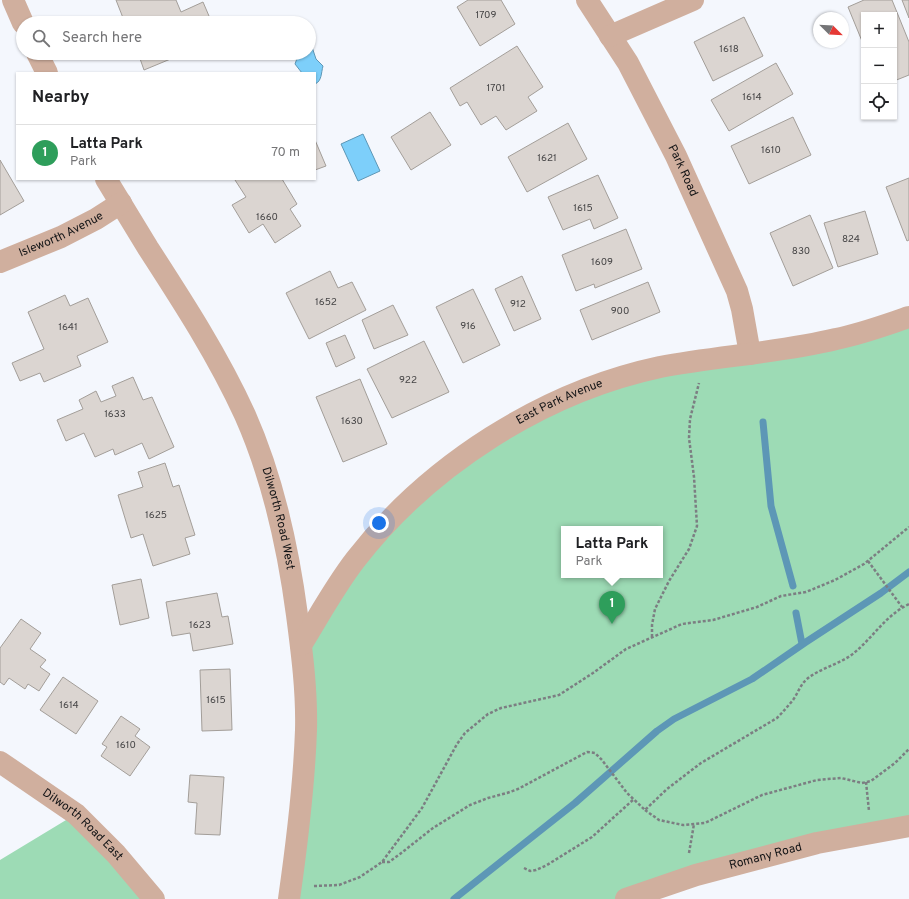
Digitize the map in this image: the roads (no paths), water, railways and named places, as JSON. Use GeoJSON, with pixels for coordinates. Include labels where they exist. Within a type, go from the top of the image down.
{"type":"FeatureCollection","features":[{"type":"Feature","properties":{"kind":"street"},"geometry":{"type":"LineString","coordinates":[[13,0],[20,16]]}},
{"type":"Feature","properties":{"kind":"street","name":"Park Road"},"geometry":{"type":"LineString","coordinates":[[587,0],[628,63],[676,156],[737,291],[742,308],[750,354]]}},
{"type":"Feature","properties":{"kind":"street"},"geometry":{"type":"LineString","coordinates":[[610,36],[693,0]]}},
{"type":"Feature","properties":{"kind":"street"},"geometry":{"type":"LineString","coordinates":[[40,60],[46,72]]}},
{"type":"Feature","properties":{"kind":"street","name":"Dilworth Road West"},"geometry":{"type":"LineString","coordinates":[[107,180],[201,330],[244,414],[258,448],[278,514],[292,581],[301,645],[305,694],[306,730],[301,801],[289,899]]}},
{"type":"Feature","properties":{"kind":"street","name":"Isleworth Avenue"},"geometry":{"type":"LineString","coordinates":[[0,262],[61,237],[96,219],[121,203]]}},
{"type":"Feature","properties":{"kind":"street","name":"East Park Avenue"},"geometry":{"type":"LineString","coordinates":[[301,645],[339,582],[357,558],[396,514],[417,494],[463,456],[512,424],[564,398],[619,377],[695,361],[771,351],[836,340],[909,317]]}},
{"type":"Feature","properties":{"kind":"street","name":"Dilworth Road East"},"geometry":{"type":"LineString","coordinates":[[0,762],[76,814],[116,854],[154,899]]}},
{"type":"Feature","properties":{"kind":"street","name":"Romany Road"},"geometry":{"type":"LineString","coordinates":[[638,897],[696,875],[817,843],[909,826]]}},
{"type":"Feature","properties":{"kind":"water"},"geometry":{"type":"Polygon","coordinates":[[[316,59],[323,66],[320,79],[316,84],[316,72],[301,72],[295,64],[296,60],[316,59]]]}},
{"type":"Feature","properties":{"kind":"water"},"geometry":{"type":"Polygon","coordinates":[[[363,134],[380,171],[358,181],[341,144],[363,134]]]}},
{"type":"Feature","properties":{"kind":"waterway"},"geometry":{"type":"LineString","coordinates":[[763,422],[771,506],[793,586]]}},
{"type":"Feature","properties":{"kind":"waterway"},"geometry":{"type":"LineString","coordinates":[[454,899],[575,803],[657,731],[674,719],[752,679],[881,593],[909,572]]}},
{"type":"Feature","properties":{"kind":"waterway"},"geometry":{"type":"LineString","coordinates":[[796,613],[802,644]]}},
{"type":"Feature","properties":{"kind":"place","name":"Latta Park"},"geometry":{"type":"Point","coordinates":[612,624]}}]}
